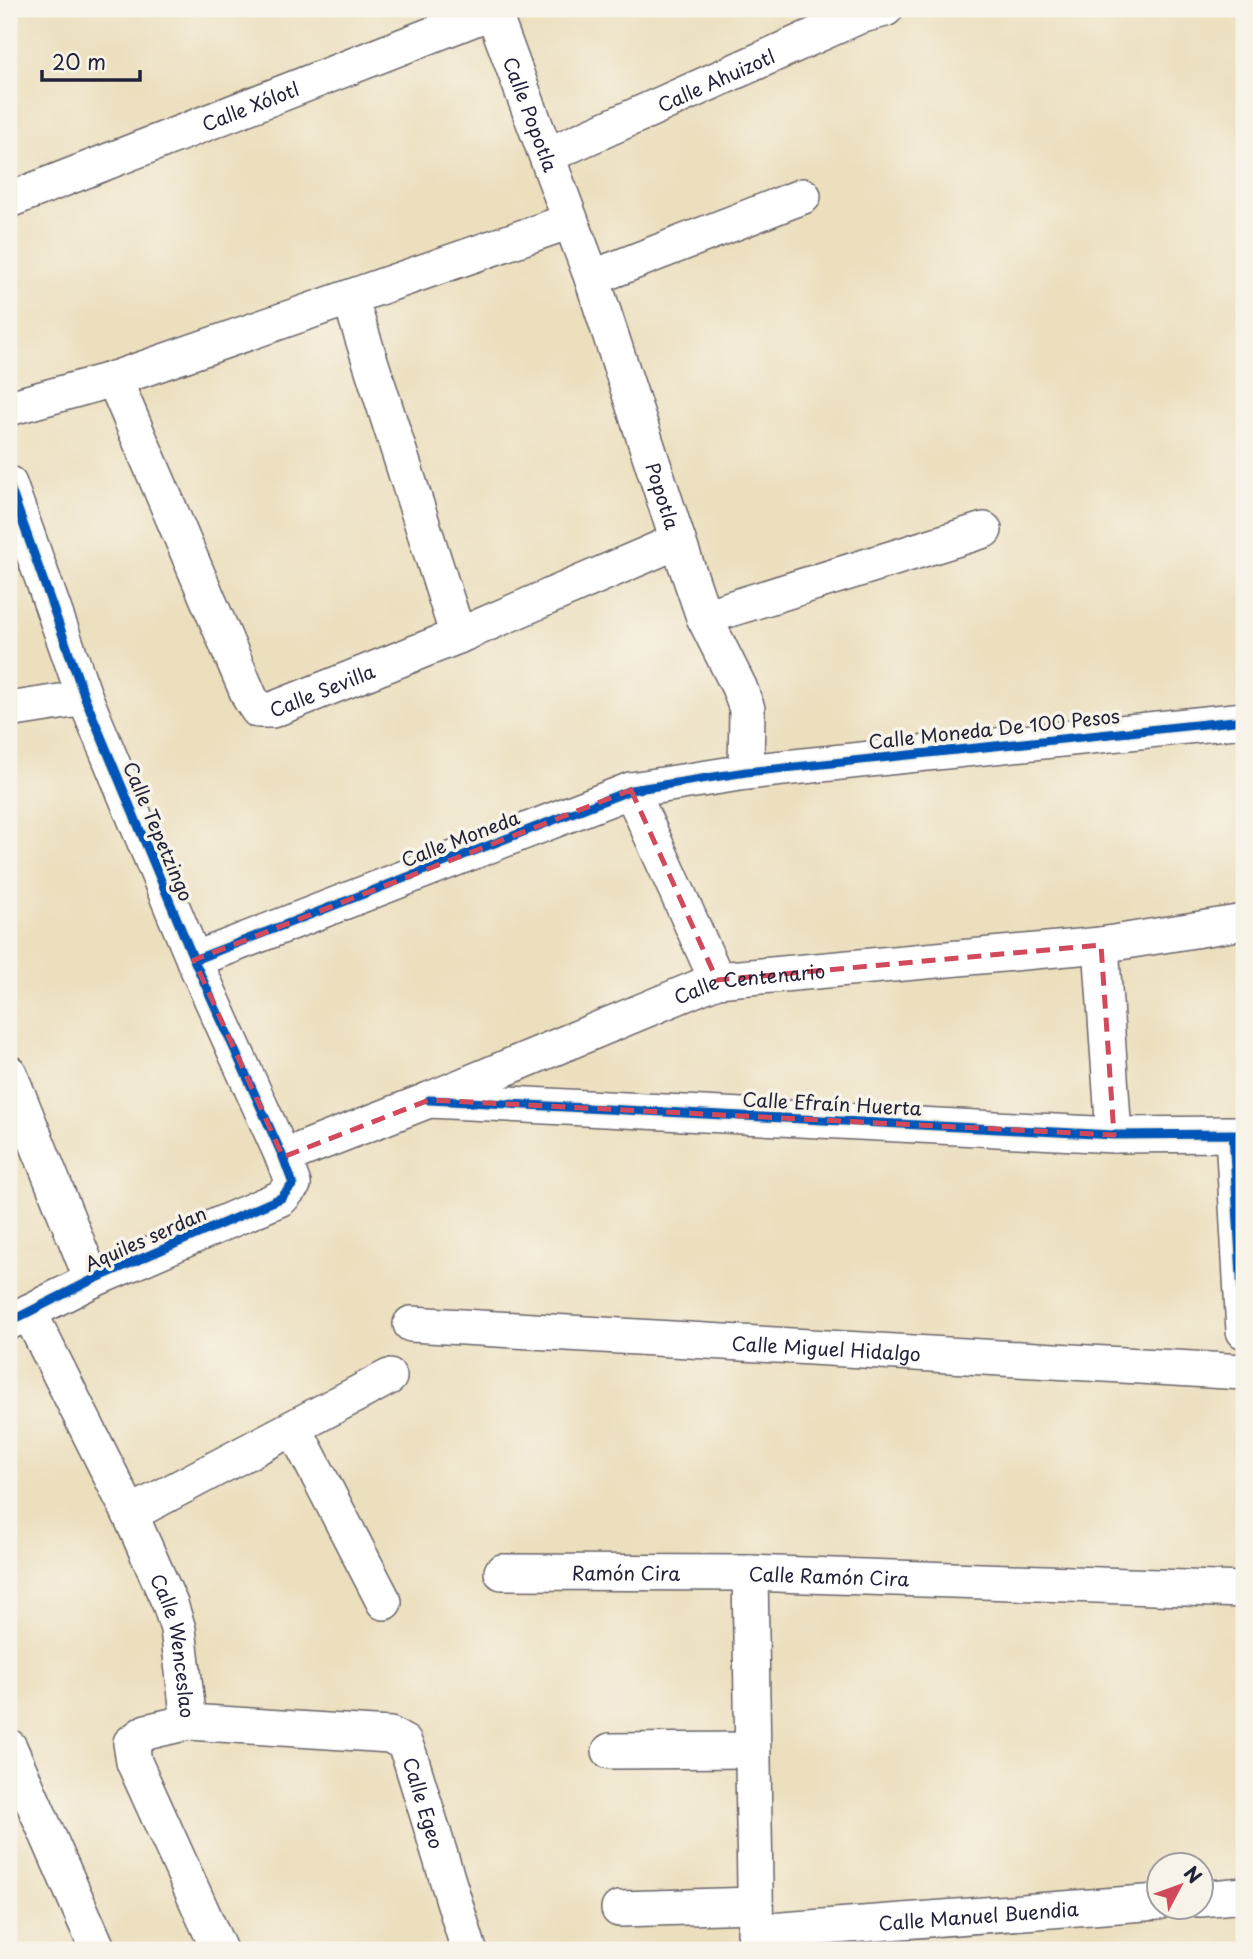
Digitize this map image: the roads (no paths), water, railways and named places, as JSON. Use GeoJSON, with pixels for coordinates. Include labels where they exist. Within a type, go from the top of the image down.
{"type":"FeatureCollection","features":[{"type":"Feature","properties":{"kind":"street","name":"Calle Ahuizotl"},"geometry":{"type":"LineString","coordinates":[[548,155],[859,16],[885,9]]}},
{"type":"Feature","properties":{"kind":"street","name":"Calle Popotla"},"geometry":{"type":"LineString","coordinates":[[493,10],[570,221]]}},
{"type":"Feature","properties":{"kind":"street","name":"Calle Xólotl"},"geometry":{"type":"LineString","coordinates":[[9,200],[493,10]]}},
{"type":"Feature","properties":{"kind":"street"},"geometry":{"type":"LineString","coordinates":[[593,278],[803,196]]}},
{"type":"Feature","properties":{"kind":"street","name":"Popotla"},"geometry":{"type":"LineString","coordinates":[[570,221],[593,278],[704,617],[747,709],[746,772]]}},
{"type":"Feature","properties":{"kind":"street"},"geometry":{"type":"LineString","coordinates":[[9,408],[114,379],[570,221]]}},
{"type":"Feature","properties":{"kind":"street"},"geometry":{"type":"LineString","coordinates":[[350,298],[457,636]]}},
{"type":"Feature","properties":{"kind":"street","name":"Calle Sevilla"},"geometry":{"type":"LineString","coordinates":[[114,379],[250,698],[258,710],[272,710],[457,636],[678,541]]}},
{"type":"Feature","properties":{"kind":"street","name":"Calle Tepetzingo"},"geometry":{"type":"LineString","coordinates":[[9,484],[85,698],[194,960],[288,1170]]}},
{"type":"Feature","properties":{"kind":"street"},"geometry":{"type":"LineString","coordinates":[[704,617],[984,530]]}},
{"type":"Feature","properties":{"kind":"street"},"geometry":{"type":"LineString","coordinates":[[9,710],[85,698]]}},
{"type":"Feature","properties":{"kind":"street","name":"Calle Moneda De 100 Pesos"},"geometry":{"type":"LineString","coordinates":[[746,772],[1244,720]]}},
{"type":"Feature","properties":{"kind":"street","name":"Calle Moneda"},"geometry":{"type":"LineString","coordinates":[[194,960],[631,790],[746,772]]}},
{"type":"Feature","properties":{"kind":"street"},"geometry":{"type":"LineString","coordinates":[[631,790],[717,979]]}},
{"type":"Feature","properties":{"kind":"street","name":"Calle Centenario"},"geometry":{"type":"LineString","coordinates":[[288,1170],[429,1100],[717,979],[1101,945],[1244,922]]}},
{"type":"Feature","properties":{"kind":"street"},"geometry":{"type":"LineString","coordinates":[[1101,945],[1114,1135]]}},
{"type":"Feature","properties":{"kind":"street"},"geometry":{"type":"LineString","coordinates":[[9,1073],[92,1280]]}},
{"type":"Feature","properties":{"kind":"street","name":"Calle Efraín Huerta"},"geometry":{"type":"LineString","coordinates":[[429,1100],[1114,1135],[1233,1134],[1242,1265]]}},
{"type":"Feature","properties":{"kind":"street","name":"Aquiles serdan"},"geometry":{"type":"LineString","coordinates":[[19,1317],[92,1280],[281,1198],[288,1170]]}},
{"type":"Feature","properties":{"kind":"street"},"geometry":{"type":"LineString","coordinates":[[1242,1265],[1244,1331]]}},
{"type":"Feature","properties":{"kind":"street","name":"Calle Wenceslao"},"geometry":{"type":"LineString","coordinates":[[19,1317],[130,1514],[170,1604],[178,1629],[190,1722],[146,1731],[131,1743],[134,1762],[219,1950]]}},
{"type":"Feature","properties":{"kind":"street","name":"Calle Miguel Hidalgo"},"geometry":{"type":"LineString","coordinates":[[411,1324],[1244,1371]]}},
{"type":"Feature","properties":{"kind":"street"},"geometry":{"type":"LineString","coordinates":[[130,1514],[389,1377]]}},
{"type":"Feature","properties":{"kind":"street"},"geometry":{"type":"LineString","coordinates":[[293,1428],[384,1602]]}},
{"type":"Feature","properties":{"kind":"street","name":"Ramón Cira"},"geometry":{"type":"LineString","coordinates":[[502,1573],[750,1573]]}},
{"type":"Feature","properties":{"kind":"street","name":"Calle Ramón Cira"},"geometry":{"type":"LineString","coordinates":[[755,1929],[750,1573],[1244,1590]]}},
{"type":"Feature","properties":{"kind":"street","name":"Calle Egeo"},"geometry":{"type":"LineString","coordinates":[[190,1722],[390,1735],[404,1743],[469,1950]]}},
{"type":"Feature","properties":{"kind":"street"},"geometry":{"type":"LineString","coordinates":[[9,1747],[98,1950]]}},
{"type":"Feature","properties":{"kind":"street"},"geometry":{"type":"LineString","coordinates":[[610,1751],[752,1750]]}},
{"type":"Feature","properties":{"kind":"street"},"geometry":{"type":"LineString","coordinates":[[1214,1898],[1244,1895]]}},
{"type":"Feature","properties":{"kind":"street","name":"Calle Manuel Buendia"},"geometry":{"type":"LineString","coordinates":[[619,1909],[755,1929],[1144,1903]]}}]}
